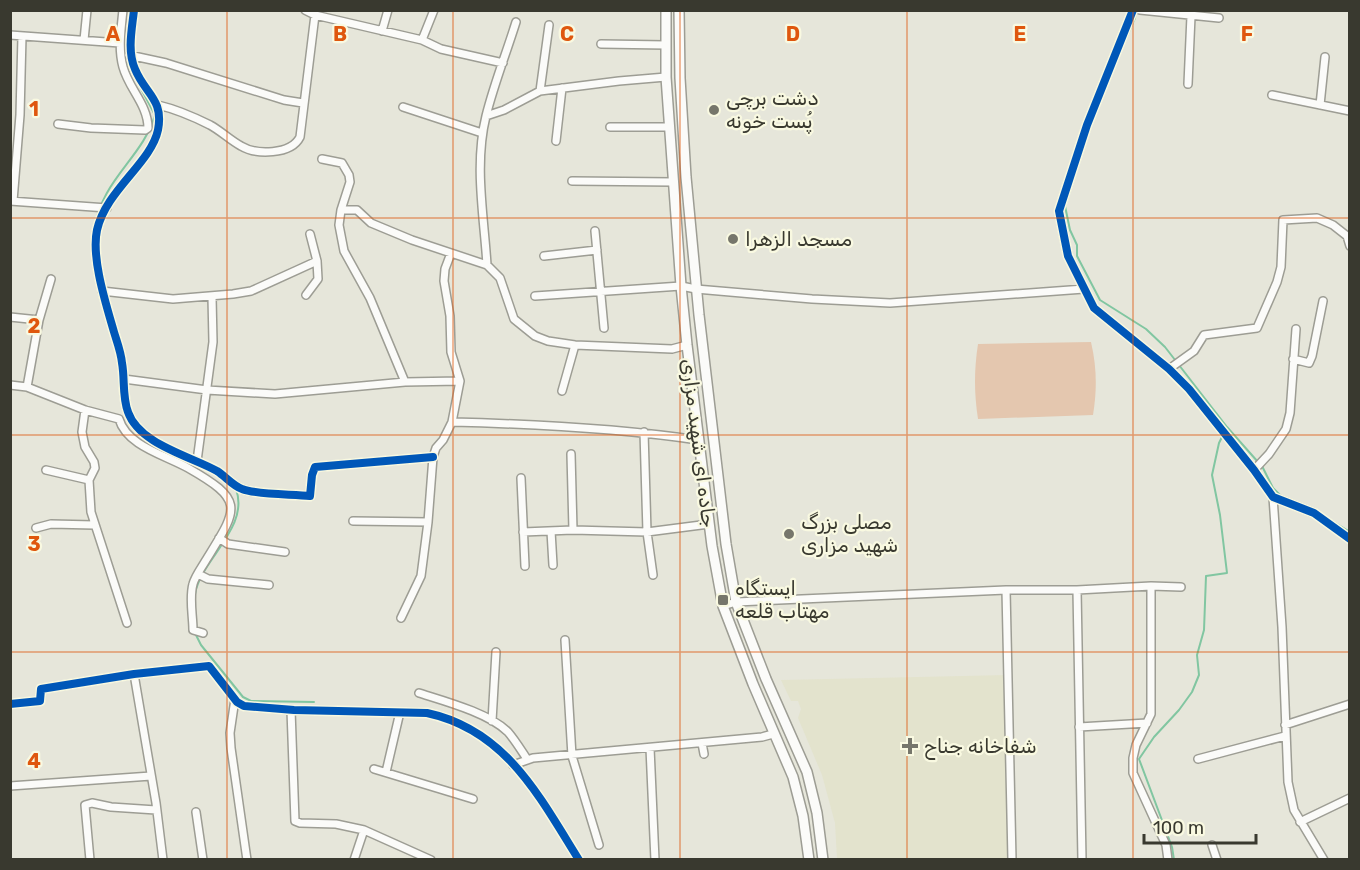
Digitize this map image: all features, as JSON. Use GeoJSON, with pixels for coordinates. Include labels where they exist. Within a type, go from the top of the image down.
{"type":"FeatureCollection","features":[{"type":"Feature","properties":{"kind":"main road","name":"جاده ای شهید مزاری"},"geometry":{"type":"LineString","coordinates":[[666,10],[666,77],[681,286],[698,440],[723,606],[773,734],[794,777],[803,816],[809,860]]}},
{"type":"Feature","properties":{"kind":"main road","name":"جاده ای شهید مزاری"},"geometry":{"type":"LineString","coordinates":[[679,10],[681,107],[696,289],[726,544],[736,602],[766,679],[807,772],[817,813],[823,860]]}},
{"type":"Feature","properties":{"kind":"street"},"geometry":{"type":"LineString","coordinates":[[84,40],[87,10]]}},
{"type":"Feature","properties":{"kind":"street"},"geometry":{"type":"LineString","coordinates":[[58,123],[91,128],[147,130],[148,116],[127,78],[121,55],[123,10]]}},
{"type":"Feature","properties":{"kind":"street"},"geometry":{"type":"LineString","coordinates":[[134,10],[131,55],[134,68],[158,105],[160,115],[158,132],[147,153],[116,190],[97,230],[97,254],[102,291],[123,363],[128,414],[136,426],[150,438],[223,475],[231,490],[231,516],[193,583],[193,630],[203,633]]}},
{"type":"Feature","properties":{"kind":"street"},"geometry":{"type":"LineString","coordinates":[[305,10],[315,15],[423,40],[441,48],[504,63]]}},
{"type":"Feature","properties":{"kind":"street"},"geometry":{"type":"LineString","coordinates":[[382,31],[388,10]]}},
{"type":"Feature","properties":{"kind":"street"},"geometry":{"type":"LineString","coordinates":[[423,40],[434,10]]}},
{"type":"Feature","properties":{"kind":"street"},"geometry":{"type":"LineString","coordinates":[[1219,18],[1138,11],[1087,125],[1059,211],[1068,256],[1094,308],[1169,369],[1189,389],[1254,470],[1273,498],[1282,627],[1288,782],[1292,803],[1300,822],[1324,860]]}},
{"type":"Feature","properties":{"kind":"street"},"geometry":{"type":"LineString","coordinates":[[158,105],[209,124],[241,146],[252,150],[285,149],[297,143],[300,137],[315,15]]}},
{"type":"Feature","properties":{"kind":"street"},"geometry":{"type":"LineString","coordinates":[[1188,84],[1191,16]]}},
{"type":"Feature","properties":{"kind":"street"},"geometry":{"type":"LineString","coordinates":[[487,265],[480,176],[482,133],[498,74],[504,63],[516,22]]}},
{"type":"Feature","properties":{"kind":"street"},"geometry":{"type":"LineString","coordinates":[[540,91],[549,25]]}},
{"type":"Feature","properties":{"kind":"street"},"geometry":{"type":"LineString","coordinates":[[10,35],[120,44]]}},
{"type":"Feature","properties":{"kind":"street"},"geometry":{"type":"LineString","coordinates":[[22,36],[19,135],[12,201],[107,208]]}},
{"type":"Feature","properties":{"kind":"street"},"geometry":{"type":"LineString","coordinates":[[601,44],[666,45]]}},
{"type":"Feature","properties":{"kind":"street"},"geometry":{"type":"LineString","coordinates":[[121,55],[166,63],[284,100],[303,103]]}},
{"type":"Feature","properties":{"kind":"street"},"geometry":{"type":"LineString","coordinates":[[1320,105],[1325,57]]}},
{"type":"Feature","properties":{"kind":"street"},"geometry":{"type":"LineString","coordinates":[[486,116],[504,110],[540,91],[666,77]]}},
{"type":"Feature","properties":{"kind":"street"},"geometry":{"type":"LineString","coordinates":[[556,141],[562,88]]}},
{"type":"Feature","properties":{"kind":"street"},"geometry":{"type":"LineString","coordinates":[[1272,95],[1350,111]]}},
{"type":"Feature","properties":{"kind":"street"},"geometry":{"type":"LineString","coordinates":[[403,108],[482,133]]}},
{"type":"Feature","properties":{"kind":"street"},"geometry":{"type":"LineString","coordinates":[[610,127],[669,127]]}},
{"type":"Feature","properties":{"kind":"street"},"geometry":{"type":"LineString","coordinates":[[322,159],[342,163],[349,175],[350,182],[339,225],[344,251],[370,298],[405,382]]}},
{"type":"Feature","properties":{"kind":"street"},"geometry":{"type":"LineString","coordinates":[[572,181],[673,182]]}},
{"type":"Feature","properties":{"kind":"street"},"geometry":{"type":"LineString","coordinates":[[341,210],[357,210],[371,224],[487,265],[500,278],[514,319],[535,336],[548,341],[575,345],[672,350],[687,345]]}},
{"type":"Feature","properties":{"kind":"street"},"geometry":{"type":"LineString","coordinates":[[1169,369],[1194,351],[1204,336],[1257,328],[1281,267],[1283,220],[1317,218],[1324,220],[1347,236],[1350,246]]}},
{"type":"Feature","properties":{"kind":"street"},"geometry":{"type":"LineString","coordinates":[[595,231],[604,328]]}},
{"type":"Feature","properties":{"kind":"street"},"geometry":{"type":"LineString","coordinates":[[306,295],[318,279],[317,261],[310,234]]}},
{"type":"Feature","properties":{"kind":"street"},"geometry":{"type":"LineString","coordinates":[[544,256],[597,250]]}},
{"type":"Feature","properties":{"kind":"street"},"geometry":{"type":"LineString","coordinates":[[401,618],[421,576],[433,457],[452,422],[460,381],[460,374],[451,352],[450,316],[444,281],[445,269],[451,253]]}},
{"type":"Feature","properties":{"kind":"street"},"geometry":{"type":"LineString","coordinates":[[102,291],[173,299],[212,297],[251,291],[317,261]]}},
{"type":"Feature","properties":{"kind":"street"},"geometry":{"type":"LineString","coordinates":[[27,387],[39,321],[51,279]]}},
{"type":"Feature","properties":{"kind":"street"},"geometry":{"type":"LineString","coordinates":[[535,296],[681,286],[812,299],[890,303],[1084,290]]}},
{"type":"Feature","properties":{"kind":"street"},"geometry":{"type":"LineString","coordinates":[[197,461],[213,342],[212,297]]}},
{"type":"Feature","properties":{"kind":"street"},"geometry":{"type":"LineString","coordinates":[[1293,359],[1309,363],[1323,301]]}},
{"type":"Feature","properties":{"kind":"street"},"geometry":{"type":"LineString","coordinates":[[10,317],[39,321]]}},
{"type":"Feature","properties":{"kind":"street"},"geometry":{"type":"LineString","coordinates":[[1254,470],[1269,454],[1286,429],[1290,413],[1296,329]]}},
{"type":"Feature","properties":{"kind":"street"},"geometry":{"type":"LineString","coordinates":[[562,390],[575,345]]}},
{"type":"Feature","properties":{"kind":"street"},"geometry":{"type":"LineString","coordinates":[[124,379],[207,390],[275,393],[405,382],[460,381]]}},
{"type":"Feature","properties":{"kind":"street"},"geometry":{"type":"LineString","coordinates":[[10,385],[27,387],[85,410],[119,419],[122,429],[155,453],[186,467],[219,487],[231,490],[242,489],[310,496],[315,467],[433,457]]}},
{"type":"Feature","properties":{"kind":"street"},"geometry":{"type":"LineString","coordinates":[[85,410],[82,432],[95,468],[89,480],[94,525],[127,622]]}},
{"type":"Feature","properties":{"kind":"street"},"geometry":{"type":"LineString","coordinates":[[452,422],[644,432],[698,440]]}},
{"type":"Feature","properties":{"kind":"street"},"geometry":{"type":"LineString","coordinates":[[644,432],[647,532],[653,575]]}},
{"type":"Feature","properties":{"kind":"street"},"geometry":{"type":"LineString","coordinates":[[571,454],[573,530]]}},
{"type":"Feature","properties":{"kind":"street"},"geometry":{"type":"LineString","coordinates":[[46,470],[89,480]]}},
{"type":"Feature","properties":{"kind":"street"},"geometry":{"type":"LineString","coordinates":[[521,478],[525,566]]}},
{"type":"Feature","properties":{"kind":"street"},"geometry":{"type":"LineString","coordinates":[[1273,498],[1314,513],[1350,539]]}},
{"type":"Feature","properties":{"kind":"street"},"geometry":{"type":"LineString","coordinates":[[353,521],[428,522]]}},
{"type":"Feature","properties":{"kind":"street"},"geometry":{"type":"LineString","coordinates":[[36,528],[51,524],[94,525]]}},
{"type":"Feature","properties":{"kind":"street"},"geometry":{"type":"LineString","coordinates":[[523,532],[573,530],[647,532],[710,524]]}},
{"type":"Feature","properties":{"kind":"street"},"geometry":{"type":"LineString","coordinates":[[551,531],[553,565]]}},
{"type":"Feature","properties":{"kind":"street"},"geometry":{"type":"LineString","coordinates":[[219,538],[228,544],[285,552]]}},
{"type":"Feature","properties":{"kind":"street"},"geometry":{"type":"LineString","coordinates":[[198,574],[208,579],[269,585]]}},
{"type":"Feature","properties":{"kind":"street"},"geometry":{"type":"LineString","coordinates":[[1151,586],[1151,714],[1136,745],[1133,773],[1166,845],[1168,860]]}},
{"type":"Feature","properties":{"kind":"street"},"geometry":{"type":"LineString","coordinates":[[723,606],[736,602],[1006,590],[1180,586]]}},
{"type":"Feature","properties":{"kind":"street"},"geometry":{"type":"LineString","coordinates":[[1006,590],[1012,860]]}},
{"type":"Feature","properties":{"kind":"street"},"geometry":{"type":"LineString","coordinates":[[1077,590],[1082,860]]}},
{"type":"Feature","properties":{"kind":"street"},"geometry":{"type":"LineString","coordinates":[[566,640],[572,756],[599,845]]}},
{"type":"Feature","properties":{"kind":"street"},"geometry":{"type":"LineString","coordinates":[[492,722],[496,652]]}},
{"type":"Feature","properties":{"kind":"street"},"geometry":{"type":"LineString","coordinates":[[10,704],[40,701],[41,689],[134,674],[209,666],[235,699],[244,706],[291,710],[427,713],[443,716],[483,736],[515,764],[579,860]]}},
{"type":"Feature","properties":{"kind":"street"},"geometry":{"type":"LineString","coordinates":[[134,674],[163,860]]}},
{"type":"Feature","properties":{"kind":"street"},"geometry":{"type":"LineString","coordinates":[[419,693],[459,706],[507,731],[527,759]]}},
{"type":"Feature","properties":{"kind":"street"},"geometry":{"type":"LineString","coordinates":[[235,699],[230,733],[231,748],[247,860]]}},
{"type":"Feature","properties":{"kind":"street"},"geometry":{"type":"LineString","coordinates":[[1285,725],[1350,704]]}},
{"type":"Feature","properties":{"kind":"street"},"geometry":{"type":"LineString","coordinates":[[291,710],[295,821],[336,824],[364,830],[431,860]]}},
{"type":"Feature","properties":{"kind":"street"},"geometry":{"type":"LineString","coordinates":[[386,772],[400,712]]}},
{"type":"Feature","properties":{"kind":"street"},"geometry":{"type":"LineString","coordinates":[[1079,727],[1147,723]]}},
{"type":"Feature","properties":{"kind":"street"},"geometry":{"type":"LineString","coordinates":[[515,764],[527,759],[762,737],[773,734]]}},
{"type":"Feature","properties":{"kind":"street"},"geometry":{"type":"LineString","coordinates":[[1198,759],[1285,736]]}},
{"type":"Feature","properties":{"kind":"street"},"geometry":{"type":"LineString","coordinates":[[702,743],[704,754]]}},
{"type":"Feature","properties":{"kind":"street"},"geometry":{"type":"LineString","coordinates":[[650,748],[655,860]]}},
{"type":"Feature","properties":{"kind":"street"},"geometry":{"type":"LineString","coordinates":[[374,769],[474,799]]}},
{"type":"Feature","properties":{"kind":"street"},"geometry":{"type":"LineString","coordinates":[[10,786],[151,776]]}},
{"type":"Feature","properties":{"kind":"street"},"geometry":{"type":"LineString","coordinates":[[1300,822],[1350,798]]}},
{"type":"Feature","properties":{"kind":"street"},"geometry":{"type":"LineString","coordinates":[[90,860],[85,804],[156,810]]}},
{"type":"Feature","properties":{"kind":"street"},"geometry":{"type":"LineString","coordinates":[[196,812],[203,860]]}},
{"type":"Feature","properties":{"kind":"street"},"geometry":{"type":"LineString","coordinates":[[354,860],[364,830]]}},
{"type":"Feature","properties":{"kind":"street"},"geometry":{"type":"LineString","coordinates":[[1212,845],[1217,860]]}},
{"type":"Feature","properties":{"kind":"shaded area"},"geometry":{"type":"Polygon","coordinates":[[[1091,342],[1096,379],[1093,415],[978,419],[975,382],[978,344],[1091,342]]]}},
{"type":"Feature","properties":{"kind":"shaded area","name":"شفاخانه جناح"},"geometry":{"type":"Polygon","coordinates":[[[1008,675],[1011,859],[837,859],[835,823],[822,775],[798,718],[801,709],[798,701],[791,701],[781,680],[1008,675]]]}},
{"type":"Feature","properties":{"kind":"waterway"},"geometry":{"type":"LineString","coordinates":[[129,10],[129,23]]}},
{"type":"Feature","properties":{"kind":"waterway"},"geometry":{"type":"LineString","coordinates":[[1113,68],[1135,18],[1136,10]]}},
{"type":"Feature","properties":{"kind":"waterway"},"geometry":{"type":"LineString","coordinates":[[94,230],[105,196],[141,144],[155,115],[128,64],[129,59]]}},
{"type":"Feature","properties":{"kind":"waterway"},"geometry":{"type":"LineString","coordinates":[[1084,146],[1065,206],[1070,230],[1077,245],[1077,256],[1100,300],[1146,329],[1165,347],[1227,427],[1258,462]]}},
{"type":"Feature","properties":{"kind":"waterway"},"geometry":{"type":"LineString","coordinates":[[101,298],[117,353]]}},
{"type":"Feature","properties":{"kind":"waterway"},"geometry":{"type":"LineString","coordinates":[[122,400],[127,419],[139,435],[174,455]]}},
{"type":"Feature","properties":{"kind":"waterway"},"geometry":{"type":"LineString","coordinates":[[1174,860],[1172,847],[1139,759],[1154,737],[1192,692],[1199,675],[1197,655],[1204,630],[1206,576],[1227,573],[1220,515],[1212,475],[1223,435]]}},
{"type":"Feature","properties":{"kind":"waterway"},"geometry":{"type":"LineString","coordinates":[[1262,466],[1273,488],[1283,498]]}},
{"type":"Feature","properties":{"kind":"waterway"},"geometry":{"type":"LineString","coordinates":[[195,594],[206,568],[231,530],[239,503],[236,489]]}},
{"type":"Feature","properties":{"kind":"waterway"},"geometry":{"type":"LineString","coordinates":[[1324,516],[1350,532]]}},
{"type":"Feature","properties":{"kind":"waterway"},"geometry":{"type":"LineString","coordinates":[[195,633],[201,645],[243,697],[251,701],[314,702]]}},
{"type":"Feature","properties":{"kind":"cycle path"},"geometry":{"type":"LineString","coordinates":[[134,10],[131,55],[139,78],[156,104],[158,130],[147,154],[109,202],[97,230],[96,241],[100,281],[119,347],[126,406],[134,423],[143,433],[166,448],[217,471],[239,488],[257,492],[310,496],[315,467],[433,457]]}},
{"type":"Feature","properties":{"kind":"cycle path"},"geometry":{"type":"LineString","coordinates":[[1133,10],[1087,125],[1059,211],[1068,256],[1094,308],[1169,369],[1189,389],[1273,497],[1314,513],[1350,539]]}},
{"type":"Feature","properties":{"kind":"cycle path"},"geometry":{"type":"LineString","coordinates":[[10,704],[40,701],[41,689],[134,674],[209,666],[237,702],[244,706],[294,710],[427,713],[455,722],[478,734],[499,750],[534,790],[579,860]]}},
{"type":"Feature","properties":{"kind":"place","name":"دشت برچی پُست خونه"},"geometry":{"type":"Point","coordinates":[714,110]}},
{"type":"Feature","properties":{"kind":"place","name":"مسجد الزهرا"},"geometry":{"type":"Point","coordinates":[733,239]}},
{"type":"Feature","properties":{"kind":"place","name":"مصلی بزرگ شهید مزاری"},"geometry":{"type":"Point","coordinates":[789,534]}},
{"type":"Feature","properties":{"kind":"place","name":"ایستگاه مهتاب قلعه"},"geometry":{"type":"Point","coordinates":[723,600]}},
{"type":"Feature","properties":{"kind":"place","name":"شفاخانه جناح"},"geometry":{"type":"Point","coordinates":[910,746]}}]}
